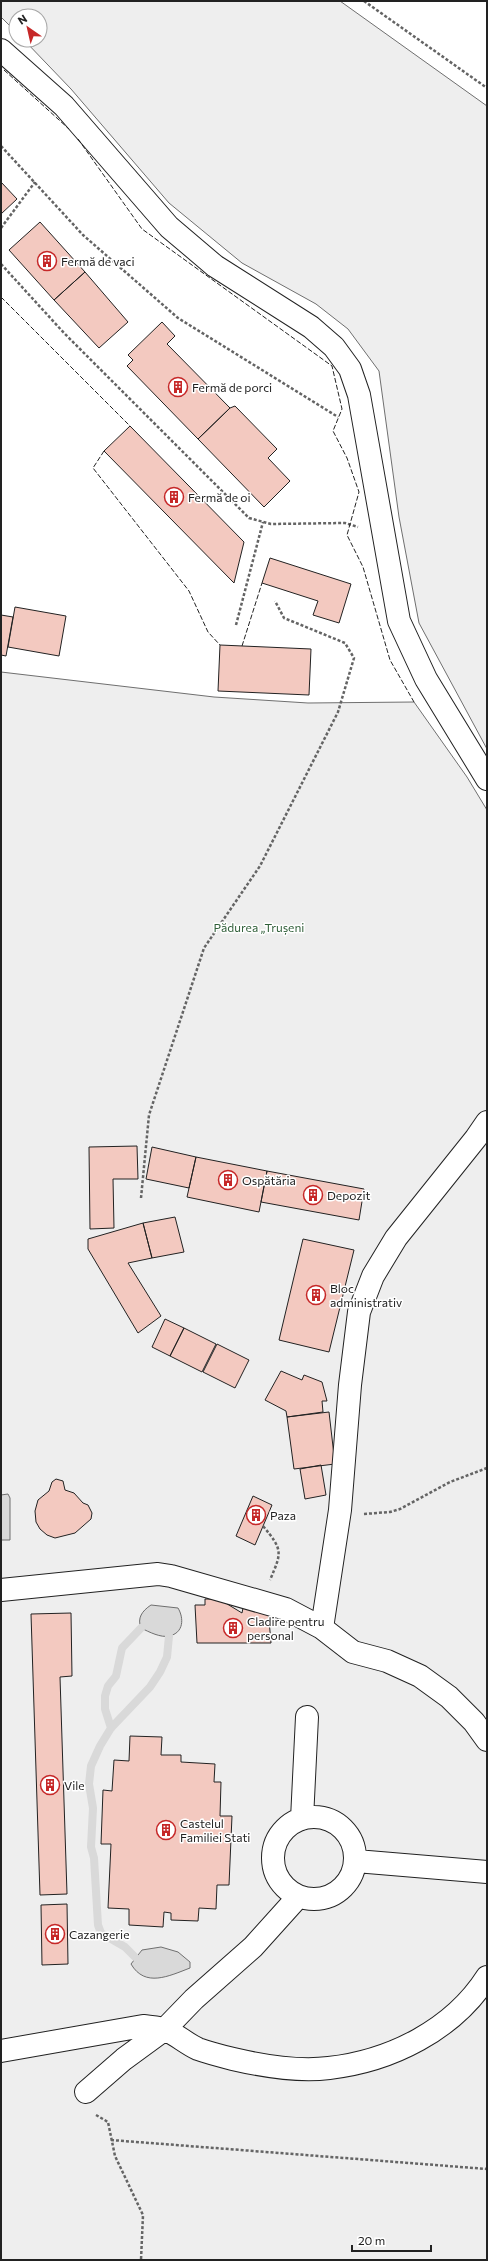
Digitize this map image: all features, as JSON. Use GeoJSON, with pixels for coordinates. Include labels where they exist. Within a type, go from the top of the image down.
{"type":"FeatureCollection","features":[{"type":"Feature","properties":{"kind":"lane"},"geometry":{"type":"LineString","coordinates":[[1,50],[64,106],[169,227],[215,266],[311,327],[334,347],[350,368],[359,395],[399,621],[426,679],[487,779]]}},
{"type":"Feature","properties":{"kind":"lane"},"geometry":{"type":"LineString","coordinates":[[322,1628],[340,1510],[350,1385],[359,1312],[373,1276],[396,1238],[476,1138],[487,1122]]}},
{"type":"Feature","properties":{"kind":"lane"},"geometry":{"type":"LineString","coordinates":[[1,1590],[158,1574],[170,1576],[261,1602],[286,1610],[322,1628],[353,1652],[387,1661],[420,1676],[449,1697],[474,1722],[487,1740]]}},
{"type":"Feature","properties":{"kind":"lane"},"geometry":{"type":"LineString","coordinates":[[302,1818],[307,1717]]}},
{"type":"Feature","properties":{"kind":"lane"},"geometry":{"type":"LineString","coordinates":[[315,1817],[328,1819],[340,1826],[349,1836],[354,1848],[356,1861],[349,1880],[336,1894],[324,1899],[310,1900],[298,1897],[285,1889],[277,1877],[272,1863],[274,1849],[279,1836],[289,1825],[302,1818],[315,1817]]}},
{"type":"Feature","properties":{"kind":"lane"},"geometry":{"type":"LineString","coordinates":[[356,1861],[487,1872]]}},
{"type":"Feature","properties":{"kind":"lane"},"geometry":{"type":"LineString","coordinates":[[86,2092],[124,2059],[165,2030],[194,1999],[253,1947],[298,1897]]}},
{"type":"Feature","properties":{"kind":"lane"},"geometry":{"type":"LineString","coordinates":[[1,2051],[142,2026],[165,2030],[197,2049],[233,2059],[292,2068],[328,2068],[363,2063],[397,2051],[428,2034],[457,2013],[487,1977]]}},
{"type":"Feature","properties":{"kind":"path"},"geometry":{"type":"LineString","coordinates":[[364,1],[487,88]]}},
{"type":"Feature","properties":{"kind":"path"},"geometry":{"type":"LineString","coordinates":[[1,146],[83,235],[178,318],[301,393],[366,435]]}},
{"type":"Feature","properties":{"kind":"path"},"geometry":{"type":"LineString","coordinates":[[1,228],[35,182]]}},
{"type":"Feature","properties":{"kind":"path"},"geometry":{"type":"LineString","coordinates":[[1,264],[64,333],[249,518],[271,524],[345,523],[384,534]]}},
{"type":"Feature","properties":{"kind":"path"},"geometry":{"type":"LineString","coordinates":[[236,625],[263,522]]}},
{"type":"Feature","properties":{"kind":"path"},"geometry":{"type":"LineString","coordinates":[[141,1198],[149,1115],[204,948],[260,866],[338,712],[354,658],[345,643],[284,618],[275,602]]}},
{"type":"Feature","properties":{"kind":"path"},"geometry":{"type":"LineString","coordinates":[[340,1510],[358,1514],[390,1512],[400,1509],[450,1482],[487,1468]]}},
{"type":"Feature","properties":{"kind":"path"},"geometry":{"type":"LineString","coordinates":[[261,1602],[280,1557],[276,1542],[263,1526]]}},
{"type":"Feature","properties":{"kind":"path"},"geometry":{"type":"LineString","coordinates":[[95,2114],[108,2122],[115,2156],[143,2215],[141,2260]]}},
{"type":"Feature","properties":{"kind":"path"},"geometry":{"type":"LineString","coordinates":[[112,2140],[487,2169]]}},
{"type":"Feature","properties":{"kind":"green space"},"geometry":{"type":"Polygon","coordinates":[[[1,1],[340,1],[487,106],[487,749],[419,623],[399,517],[379,371],[348,329],[316,304],[242,263],[169,203],[71,89],[32,48],[48,48],[48,8],[8,8],[8,24],[1,17],[1,1]]]}},
{"type":"Feature","properties":{"kind":"green space","name":"Pădurea „Trușeni"},"geometry":{"type":"Polygon","coordinates":[[[1,672],[214,697],[308,703],[414,702],[467,777],[487,810],[487,2260],[1,2260],[1,672]]]}},
{"type":"Feature","properties":{"kind":"shaded area"},"geometry":{"type":"Polygon","coordinates":[[[8,1494],[10,1498],[10,1540],[1,1540],[1,1495],[8,1494]]]}},
{"type":"Feature","properties":{"kind":"shaded area"},"geometry":{"type":"Polygon","coordinates":[[[151,1605],[178,1608],[182,1620],[178,1632],[169,1636],[162,1636],[141,1628],[141,1615],[151,1605]]]}},
{"type":"Feature","properties":{"kind":"shaded area"},"geometry":{"type":"Polygon","coordinates":[[[161,1947],[178,1952],[190,1962],[190,1968],[166,1977],[150,1978],[143,1976],[131,1964],[142,1950],[161,1947]]]}},
{"type":"Feature","properties":{"kind":"building"},"geometry":{"type":"Polygon","coordinates":[[[1,182],[17,199],[1,214],[1,182]]]}},
{"type":"Feature","properties":{"kind":"building","name":"Fermă de vaci"},"geometry":{"type":"Polygon","coordinates":[[[40,222],[85,272],[54,300],[9,250],[40,222]]]}},
{"type":"Feature","properties":{"kind":"building","name":"Fermă de vaci"},"geometry":{"type":"Polygon","coordinates":[[[85,272],[128,322],[99,348],[54,300],[85,272]]]}},
{"type":"Feature","properties":{"kind":"building","name":"Fermă de porci"},"geometry":{"type":"Polygon","coordinates":[[[162,322],[175,336],[167,344],[230,408],[198,439],[127,366],[133,360],[128,355],[162,322]]]}},
{"type":"Feature","properties":{"kind":"building","name":"Fermă de porci"},"geometry":{"type":"Polygon","coordinates":[[[235,406],[277,449],[268,458],[290,481],[264,507],[198,439],[230,408],[235,406]]]}},
{"type":"Feature","properties":{"kind":"building","name":"Fermă de oi"},"geometry":{"type":"Polygon","coordinates":[[[130,426],[244,542],[234,583],[104,451],[130,426]]]}},
{"type":"Feature","properties":{"kind":"building"},"geometry":{"type":"Polygon","coordinates":[[[270,558],[351,584],[339,623],[313,615],[318,601],[262,583],[270,558]]]}},
{"type":"Feature","properties":{"kind":"building"},"geometry":{"type":"Polygon","coordinates":[[[15,607],[66,616],[59,656],[8,647],[15,607]]]}},
{"type":"Feature","properties":{"kind":"building"},"geometry":{"type":"Polygon","coordinates":[[[1,615],[13,617],[6,656],[1,655],[1,615]]]}},
{"type":"Feature","properties":{"kind":"building"},"geometry":{"type":"Polygon","coordinates":[[[220,645],[311,649],[309,695],[218,691],[220,645]]]}},
{"type":"Feature","properties":{"kind":"building"},"geometry":{"type":"Polygon","coordinates":[[[137,1146],[138,1179],[113,1179],[114,1228],[90,1229],[89,1147],[137,1146]]]}},
{"type":"Feature","properties":{"kind":"building"},"geometry":{"type":"Polygon","coordinates":[[[152,1147],[196,1157],[189,1188],[146,1179],[152,1147]]]}},
{"type":"Feature","properties":{"kind":"building","name":"Ospătăria"},"geometry":{"type":"Polygon","coordinates":[[[196,1157],[267,1171],[259,1212],[187,1197],[196,1157]]]}},
{"type":"Feature","properties":{"kind":"building","name":"Depozit"},"geometry":{"type":"Polygon","coordinates":[[[267,1171],[364,1189],[359,1220],[261,1202],[267,1171]]]}},
{"type":"Feature","properties":{"kind":"building"},"geometry":{"type":"Polygon","coordinates":[[[175,1217],[184,1252],[152,1258],[143,1223],[175,1217]]]}},
{"type":"Feature","properties":{"kind":"building"},"geometry":{"type":"Polygon","coordinates":[[[143,1223],[152,1258],[128,1263],[161,1316],[138,1333],[88,1249],[88,1239],[143,1223]]]}},
{"type":"Feature","properties":{"kind":"building","name":"Bloc administrativ"},"geometry":{"type":"Polygon","coordinates":[[[303,1239],[354,1250],[329,1352],[279,1340],[303,1239]]]}},
{"type":"Feature","properties":{"kind":"building"},"geometry":{"type":"Polygon","coordinates":[[[165,1319],[184,1328],[170,1356],[152,1347],[165,1319]]]}},
{"type":"Feature","properties":{"kind":"building"},"geometry":{"type":"Polygon","coordinates":[[[184,1328],[216,1344],[202,1372],[170,1356],[184,1328]]]}},
{"type":"Feature","properties":{"kind":"building"},"geometry":{"type":"Polygon","coordinates":[[[217,1344],[249,1360],[235,1388],[203,1372],[217,1344]]]}},
{"type":"Feature","properties":{"kind":"building"},"geometry":{"type":"Polygon","coordinates":[[[281,1371],[302,1380],[304,1375],[322,1382],[327,1401],[322,1401],[323,1412],[287,1417],[286,1411],[265,1400],[281,1371]]]}},
{"type":"Feature","properties":{"kind":"building"},"geometry":{"type":"Polygon","coordinates":[[[329,1412],[335,1464],[294,1469],[287,1417],[329,1412]]]}},
{"type":"Feature","properties":{"kind":"building"},"geometry":{"type":"Polygon","coordinates":[[[321,1465],[326,1495],[305,1499],[300,1469],[321,1465]]]}},
{"type":"Feature","properties":{"kind":"building"},"geometry":{"type":"Polygon","coordinates":[[[56,1479],[63,1481],[65,1490],[74,1493],[83,1503],[88,1505],[92,1513],[91,1519],[75,1533],[55,1538],[47,1535],[40,1529],[36,1522],[35,1511],[38,1500],[49,1491],[52,1482],[56,1479]]]}},
{"type":"Feature","properties":{"kind":"building","name":"Paza"},"geometry":{"type":"Polygon","coordinates":[[[253,1496],[272,1505],[255,1545],[236,1536],[253,1496]]]}},
{"type":"Feature","properties":{"kind":"building","name":"Cladire pentru personal"},"geometry":{"type":"Polygon","coordinates":[[[205,1599],[219,1599],[242,1613],[243,1608],[268,1608],[271,1643],[197,1643],[195,1605],[205,1605],[205,1599]]]}},
{"type":"Feature","properties":{"kind":"building","name":"Vile"},"geometry":{"type":"Polygon","coordinates":[[[71,1613],[72,1676],[60,1677],[67,1894],[40,1895],[31,1614],[71,1613]]]}},
{"type":"Feature","properties":{"kind":"building","name":"Castelul Familiei Stati"},"geometry":{"type":"Polygon","coordinates":[[[130,1736],[162,1737],[161,1755],[181,1755],[181,1762],[215,1764],[214,1782],[221,1782],[220,1816],[232,1816],[229,1885],[217,1885],[216,1909],[199,1908],[198,1921],[171,1920],[171,1913],[164,1912],[163,1927],[129,1925],[129,1909],[108,1908],[111,1844],[101,1844],[103,1790],[112,1791],[114,1760],[129,1761],[130,1736]]]}},
{"type":"Feature","properties":{"kind":"building","name":"Cazangerie"},"geometry":{"type":"Polygon","coordinates":[[[67,1904],[68,1964],[42,1965],[41,1905],[67,1904]]]}},
{"type":"Feature","properties":{"kind":"waterway"},"geometry":{"type":"LineString","coordinates":[[111,1728],[105,1709],[105,1696],[108,1686],[116,1676],[122,1648],[141,1628]]}},
{"type":"Feature","properties":{"kind":"waterway"},"geometry":{"type":"LineString","coordinates":[[135,1957],[125,1947],[101,1933],[98,1925],[94,1858],[91,1847],[93,1808],[89,1784],[91,1766],[100,1746],[111,1728],[150,1687],[160,1672],[167,1657],[169,1636]]}},
{"type":"Feature","properties":{"kind":"fence"},"geometry":{"type":"LineString","coordinates":[[4,70],[69,129]]}},
{"type":"Feature","properties":{"kind":"fence"},"geometry":{"type":"LineString","coordinates":[[78,139],[142,229],[332,366],[342,409],[333,431],[347,458],[359,492],[347,535],[363,567],[390,660],[414,702]]}},
{"type":"Feature","properties":{"kind":"fence"},"geometry":{"type":"LineString","coordinates":[[1,297],[130,426]]}},
{"type":"Feature","properties":{"kind":"fence"},"geometry":{"type":"LineString","coordinates":[[104,451],[93,468],[189,591],[208,632],[220,645]]}},
{"type":"Feature","properties":{"kind":"fence"},"geometry":{"type":"LineString","coordinates":[[242,646],[262,583]]}},
{"type":"Feature","properties":{"kind":"place","name":"Fermă de vaci"},"geometry":{"type":"Point","coordinates":[47,261]}},
{"type":"Feature","properties":{"kind":"place","name":"Fermă de porci"},"geometry":{"type":"Point","coordinates":[178,387]}},
{"type":"Feature","properties":{"kind":"place","name":"Fermă de oi"},"geometry":{"type":"Point","coordinates":[174,497]}},
{"type":"Feature","properties":{"kind":"place","name":"Ospătăria"},"geometry":{"type":"Point","coordinates":[228,1180]}},
{"type":"Feature","properties":{"kind":"place","name":"Depozit"},"geometry":{"type":"Point","coordinates":[313,1195]}},
{"type":"Feature","properties":{"kind":"place","name":"Bloc administrativ"},"geometry":{"type":"Point","coordinates":[316,1295]}},
{"type":"Feature","properties":{"kind":"place","name":"Paza"},"geometry":{"type":"Point","coordinates":[256,1515]}},
{"type":"Feature","properties":{"kind":"place","name":"Cladire pentru personal"},"geometry":{"type":"Point","coordinates":[233,1628]}},
{"type":"Feature","properties":{"kind":"place","name":"Vile"},"geometry":{"type":"Point","coordinates":[50,1785]}},
{"type":"Feature","properties":{"kind":"place","name":"Castelul Familiei Stati"},"geometry":{"type":"Point","coordinates":[166,1830]}},
{"type":"Feature","properties":{"kind":"place","name":"Cazangerie"},"geometry":{"type":"Point","coordinates":[55,1934]}}]}
